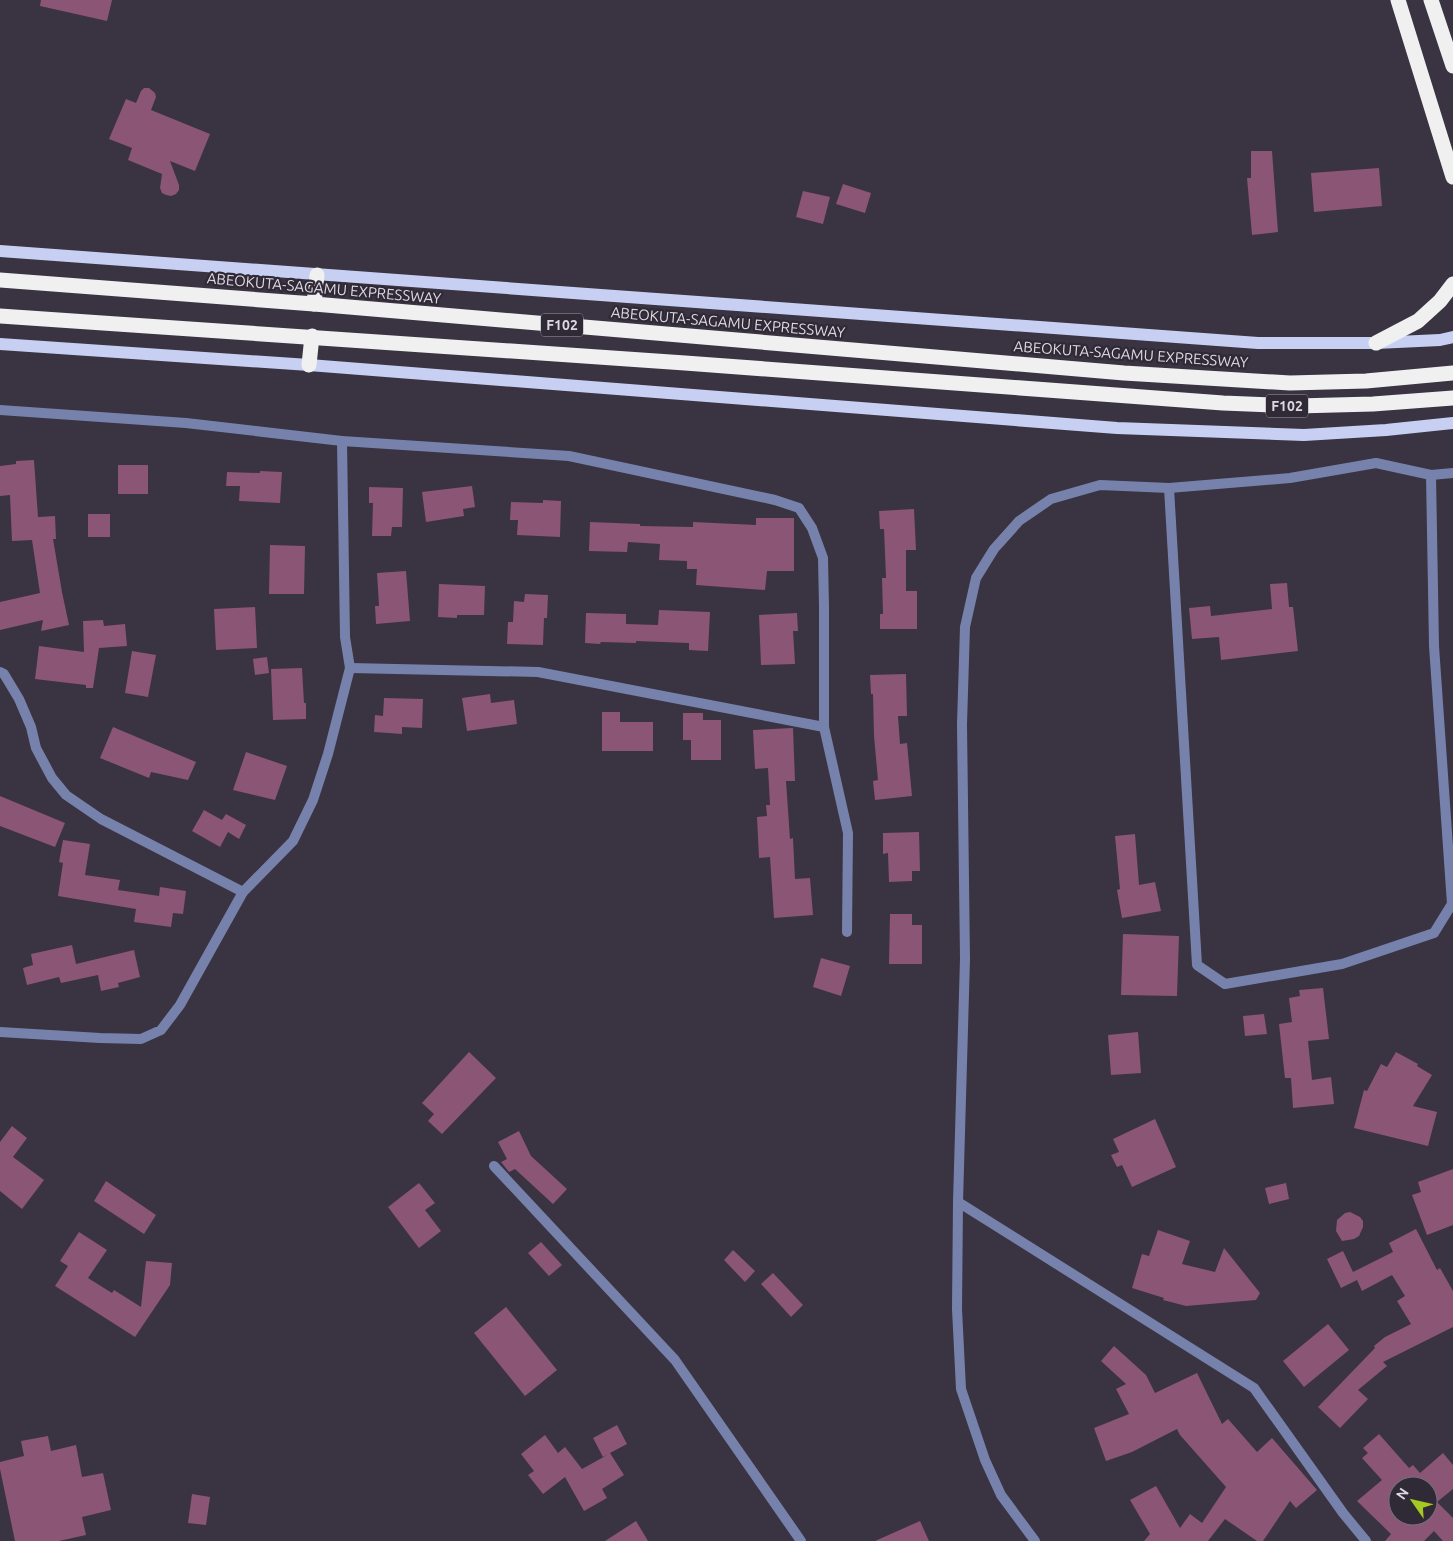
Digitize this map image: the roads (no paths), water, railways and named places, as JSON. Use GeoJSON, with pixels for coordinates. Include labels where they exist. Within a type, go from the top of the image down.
{"type":"FeatureCollection","features":[{"type":"Feature","properties":{"kind":"highway"},"geometry":{"type":"LineString","coordinates":[[1398,0],[1453,177]]}},
{"type":"Feature","properties":{"kind":"highway"},"geometry":{"type":"LineString","coordinates":[[1431,0],[1453,66]]}},
{"type":"Feature","properties":{"kind":"highway"},"geometry":{"type":"LineString","coordinates":[[314,304],[317,275]]}},
{"type":"Feature","properties":{"kind":"highway","name":"ABEOKUTA-SAGAMU EXPRESSWAY"},"geometry":{"type":"LineString","coordinates":[[0,280],[314,304],[1124,373],[1290,382],[1366,381],[1453,373]]}},
{"type":"Feature","properties":{"kind":"highway"},"geometry":{"type":"LineString","coordinates":[[1376,343],[1418,321],[1440,301],[1453,284]]}},
{"type":"Feature","properties":{"kind":"highway","name":"F102"},"geometry":{"type":"LineString","coordinates":[[0,316],[312,336],[1222,403],[1297,406],[1373,404],[1453,398]]}},
{"type":"Feature","properties":{"kind":"highway"},"geometry":{"type":"LineString","coordinates":[[309,365],[312,336]]}},
{"type":"Feature","properties":{"kind":"main road"},"geometry":{"type":"LineString","coordinates":[[0,251],[1258,344],[1376,343],[1440,340],[1453,337]]}},
{"type":"Feature","properties":{"kind":"main road"},"geometry":{"type":"LineString","coordinates":[[0,344],[309,365],[1117,428],[1304,435],[1386,430],[1453,423]]}},
{"type":"Feature","properties":{"kind":"street"},"geometry":{"type":"LineString","coordinates":[[0,410],[186,423],[342,441],[569,456],[774,500],[799,508],[812,528],[823,558],[824,727],[848,834],[847,932]]}},
{"type":"Feature","properties":{"kind":"street"},"geometry":{"type":"LineString","coordinates":[[0,1032],[141,1039],[160,1030],[180,1005],[243,892],[293,841],[313,800],[328,754],[350,668],[345,637],[342,441]]}},
{"type":"Feature","properties":{"kind":"street"},"geometry":{"type":"LineString","coordinates":[[1035,1541],[1001,1495],[985,1460],[961,1389],[957,1309],[965,959],[962,724],[965,627],[976,578],[994,549],[1019,521],[1052,499],[1100,485],[1169,488],[1290,478],[1376,463],[1431,475],[1453,473]]}},
{"type":"Feature","properties":{"kind":"street"},"geometry":{"type":"LineString","coordinates":[[1169,488],[1197,965],[1225,984],[1342,964],[1434,933],[1452,904],[1434,646],[1431,475]]}},
{"type":"Feature","properties":{"kind":"street"},"geometry":{"type":"LineString","coordinates":[[350,668],[538,672],[824,727]]}},
{"type":"Feature","properties":{"kind":"street"},"geometry":{"type":"LineString","coordinates":[[0,672],[4,674],[19,699],[31,727],[36,748],[52,778],[66,795],[101,819],[243,892]]}},
{"type":"Feature","properties":{"kind":"street"},"geometry":{"type":"LineString","coordinates":[[494,1166],[675,1360],[801,1541]]}},
{"type":"Feature","properties":{"kind":"street"},"geometry":{"type":"LineString","coordinates":[[958,1202],[1254,1388],[1343,1513],[1366,1541]]}}]}
